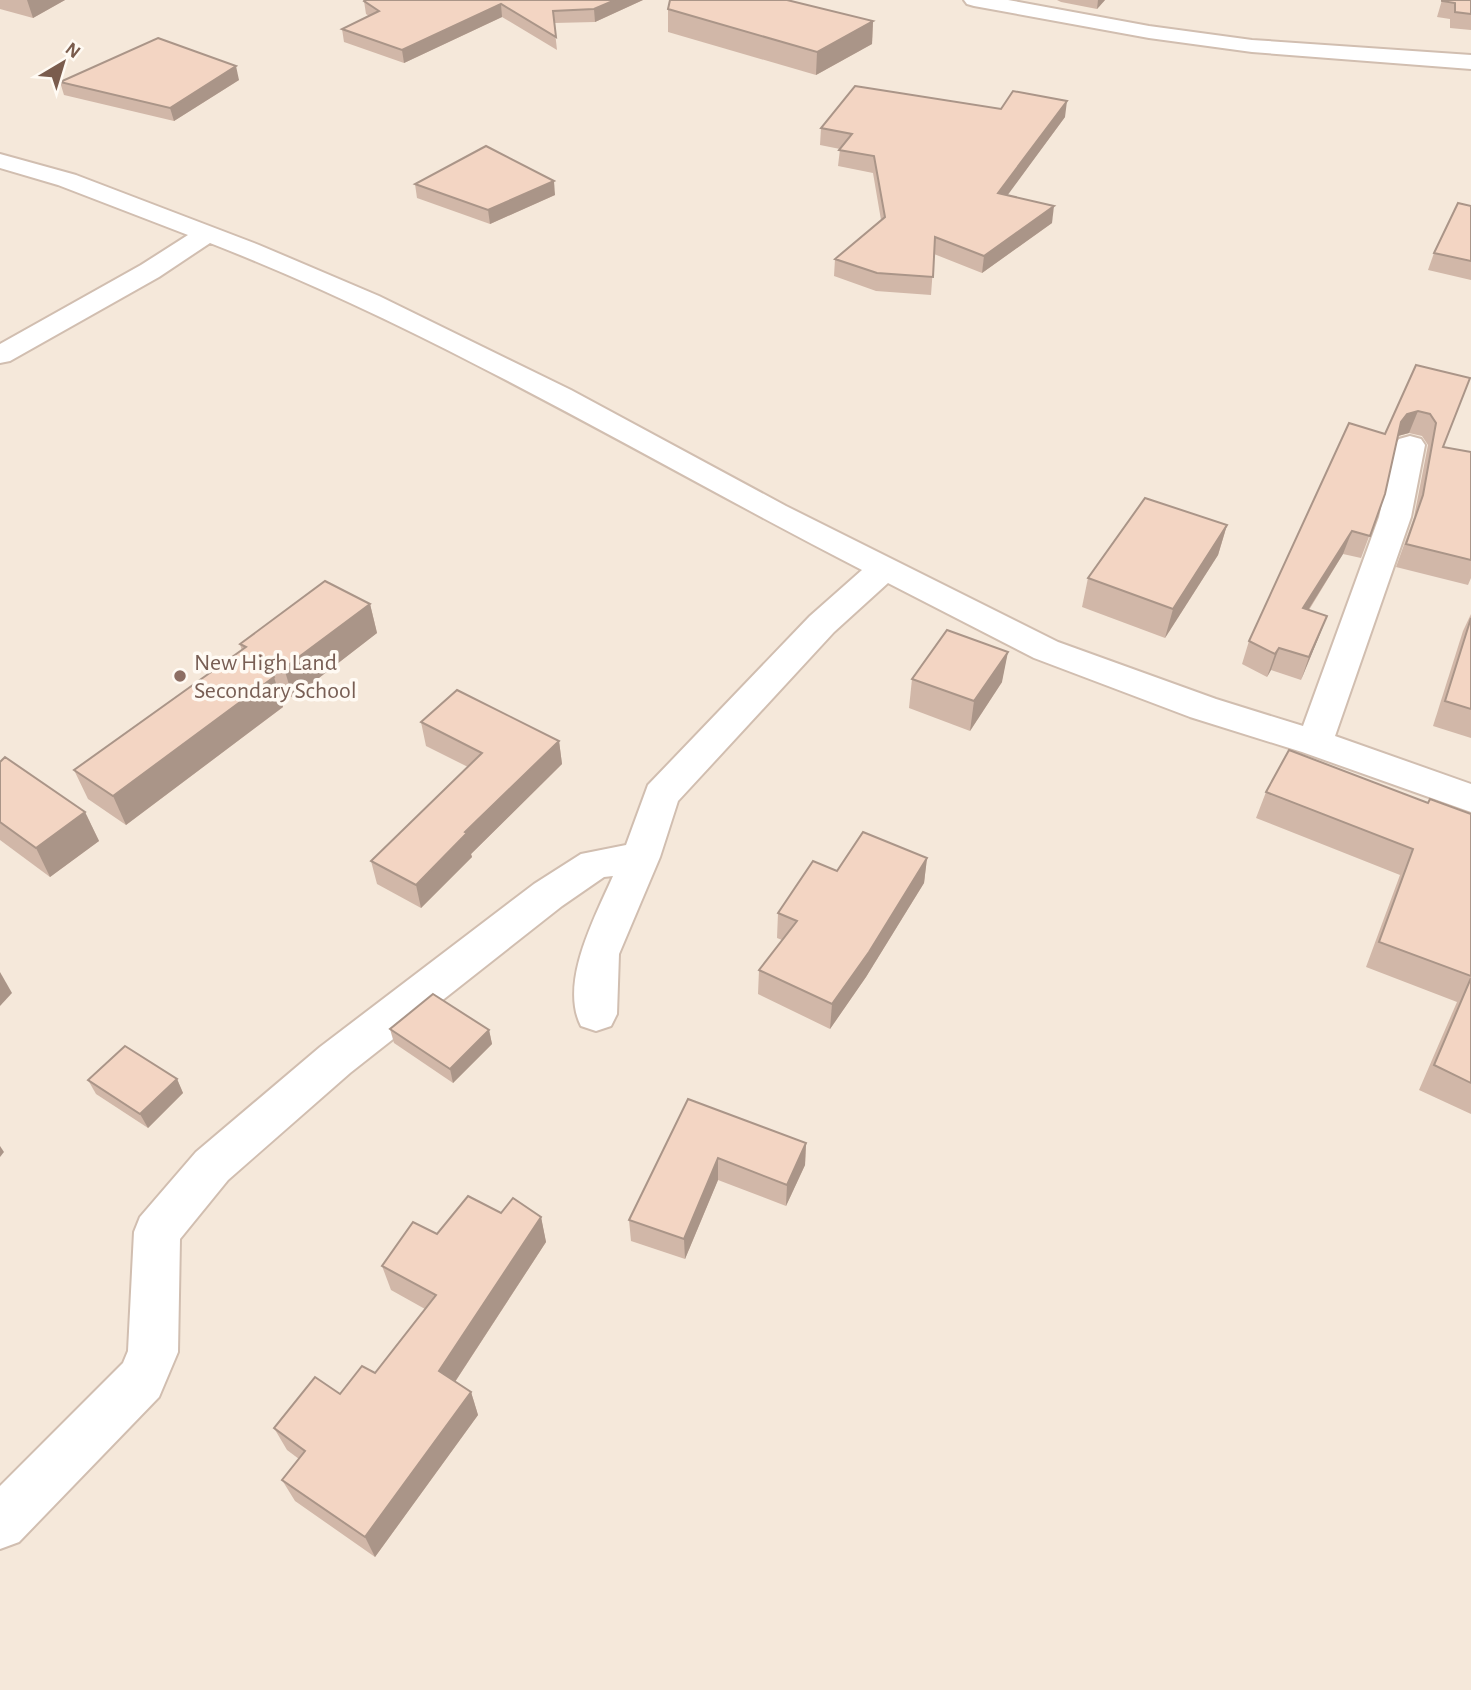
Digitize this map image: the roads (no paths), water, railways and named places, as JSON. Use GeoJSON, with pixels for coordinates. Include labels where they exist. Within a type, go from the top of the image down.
{"type":"FeatureCollection","features":[{"type":"Feature","properties":{"kind":"street"},"geometry":{"type":"LineString","coordinates":[[974,0],[1149,32],[1252,46],[1471,62]]}},
{"type":"Feature","properties":{"kind":"street"},"geometry":{"type":"LineString","coordinates":[[0,162],[66,180],[250,250],[369,302],[561,396],[775,513],[1046,650],[1203,708],[1315,743],[1471,798]]}},
{"type":"Feature","properties":{"kind":"street"},"geometry":{"type":"LineString","coordinates":[[0,355],[150,271],[205,235]]}},
{"type":"Feature","properties":{"kind":"street"},"geometry":{"type":"LineString","coordinates":[[1315,743],[1395,517],[1407,470],[1410,445]]}},
{"type":"Feature","properties":{"kind":"street"},"geometry":{"type":"LineString","coordinates":[[596,1014],[599,954],[641,857],[661,795],[822,624],[885,568]]}},
{"type":"Feature","properties":{"kind":"street"},"geometry":{"type":"LineString","coordinates":[[0,1523],[141,1380],[153,1352],[157,1232],[212,1166],[414,996],[548,895],[595,864],[641,857]]}},
{"type":"Feature","properties":{"kind":"place","name":"New High Land Secondary School"},"geometry":{"type":"Point","coordinates":[180,676]}}]}
